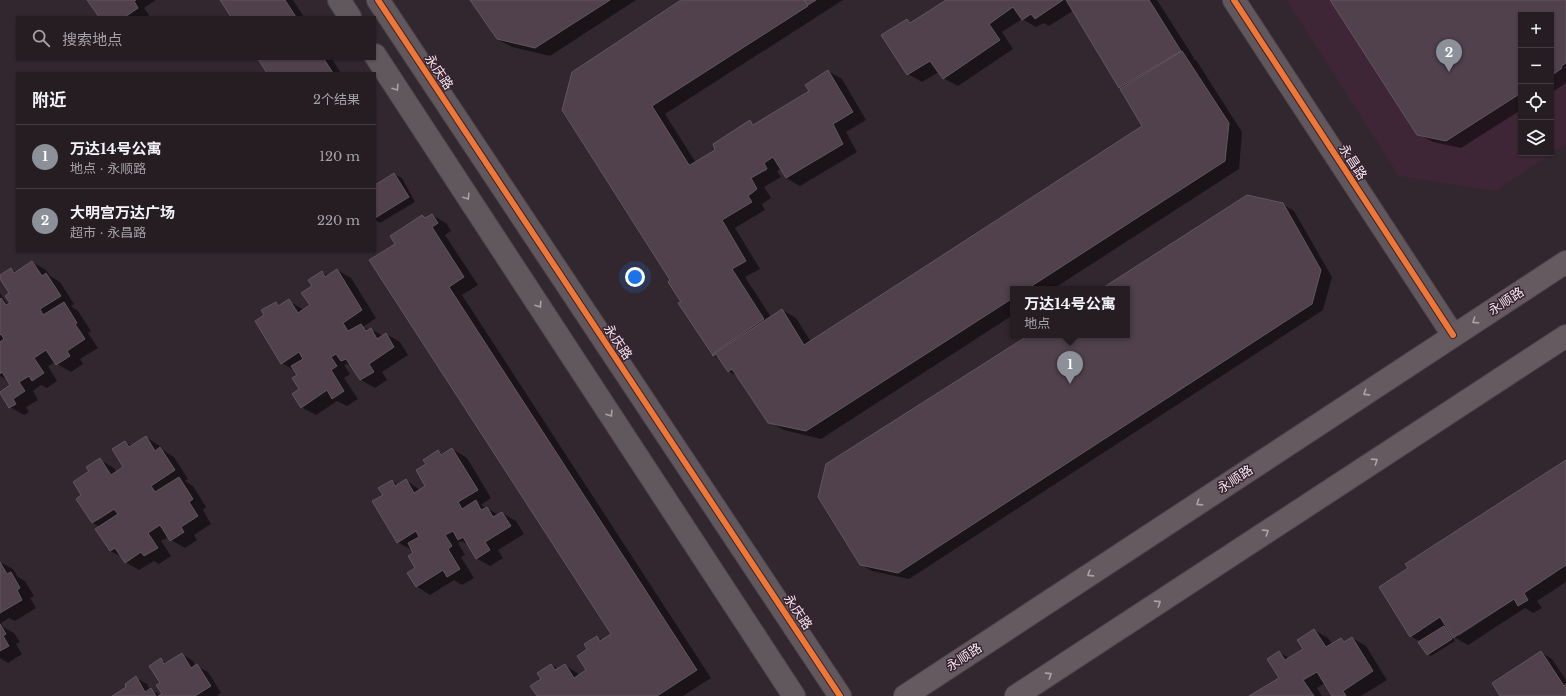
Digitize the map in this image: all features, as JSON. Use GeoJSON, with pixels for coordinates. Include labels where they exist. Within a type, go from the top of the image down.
{"type":"FeatureCollection","features":[{"type":"Feature","properties":{"kind":"main road","name":"永顺路"},"geometry":{"type":"LineString","coordinates":[[905,696],[1566,262]]}},
{"type":"Feature","properties":{"kind":"main road"},"geometry":{"type":"LineString","coordinates":[[1016,696],[1566,336]]}},
{"type":"Feature","properties":{"kind":"street"},"geometry":{"type":"LineString","coordinates":[[339,0],[349,16]]}},
{"type":"Feature","properties":{"kind":"street","name":"永庆路"},"geometry":{"type":"LineString","coordinates":[[378,0],[840,696]]}},
{"type":"Feature","properties":{"kind":"street","name":"永昌路"},"geometry":{"type":"LineString","coordinates":[[1234,0],[1453,335]]}},
{"type":"Feature","properties":{"kind":"street"},"geometry":{"type":"LineString","coordinates":[[376,57],[794,696]]}},
{"type":"Feature","properties":{"kind":"shaded area"},"geometry":{"type":"Polygon","coordinates":[[[1287,0],[1566,0],[1566,144],[1554,152],[1554,12],[1518,12],[1518,156],[1548,156],[1495,191],[1399,176],[1287,0]]]}},
{"type":"Feature","properties":{"kind":"building"},"geometry":{"type":"Polygon","coordinates":[[[87,0],[136,0],[134,1],[138,8],[126,16],[98,16],[87,0]]]}},
{"type":"Feature","properties":{"kind":"building"},"geometry":{"type":"Polygon","coordinates":[[[220,0],[285,0],[295,16],[230,16],[220,0]]]}},
{"type":"Feature","properties":{"kind":"building"},"geometry":{"type":"Polygon","coordinates":[[[470,0],[610,0],[535,48],[497,39],[470,0]]]}},
{"type":"Feature","properties":{"kind":"building"},"geometry":{"type":"Polygon","coordinates":[[[681,0],[804,0],[808,6],[652,106],[689,165],[715,150],[713,144],[750,120],[753,125],[809,91],[805,85],[828,70],[853,112],[833,124],[843,144],[786,178],[773,157],[764,163],[767,169],[751,178],[757,189],[748,196],[752,202],[722,220],[746,261],[732,269],[764,319],[712,354],[678,303],[681,302],[668,282],[670,280],[562,110],[572,72],[681,0]]]}},
{"type":"Feature","properties":{"kind":"building"},"geometry":{"type":"Polygon","coordinates":[[[804,0],[816,0],[808,5],[804,0]]]}},
{"type":"Feature","properties":{"kind":"building"},"geometry":{"type":"Polygon","coordinates":[[[946,0],[1063,0],[1035,19],[1031,14],[1022,20],[1013,7],[989,24],[1000,40],[943,79],[930,61],[907,75],[881,35],[907,19],[910,23],[946,0]]]}},
{"type":"Feature","properties":{"kind":"building"},"geometry":{"type":"Polygon","coordinates":[[[1066,0],[1149,0],[1181,51],[1119,88],[1066,0]]]}},
{"type":"Feature","properties":{"kind":"building"},"geometry":{"type":"Polygon","coordinates":[[[1330,0],[1566,0],[1566,63],[1561,66],[1562,68],[1554,74],[1554,12],[1518,12],[1518,95],[1446,141],[1417,135],[1330,0]]]}},
{"type":"Feature","properties":{"kind":"building"},"geometry":{"type":"Polygon","coordinates":[[[1182,51],[1229,123],[1225,161],[1032,286],[1010,286],[1010,300],[806,431],[768,423],[732,369],[728,372],[716,354],[713,356],[712,355],[782,309],[804,345],[1142,126],[1120,89],[1182,51]]]}},
{"type":"Feature","properties":{"kind":"building"},"geometry":{"type":"Polygon","coordinates":[[[259,60],[325,60],[332,72],[266,72],[259,60]]]}},
{"type":"Feature","properties":{"kind":"building"},"geometry":{"type":"Polygon","coordinates":[[[394,173],[409,197],[376,217],[376,184],[394,173]]]}},
{"type":"Feature","properties":{"kind":"building"},"geometry":{"type":"Polygon","coordinates":[[[1247,195],[1283,203],[1321,270],[1312,304],[898,573],[860,565],[818,497],[826,464],[1024,338],[1130,338],[1130,286],[1106,286],[1247,195]]]}},
{"type":"Feature","properties":{"kind":"building"},"geometry":{"type":"Polygon","coordinates":[[[432,214],[438,223],[432,227],[464,277],[449,287],[697,670],[657,696],[537,696],[530,686],[541,679],[537,673],[551,664],[555,670],[565,664],[574,678],[586,670],[577,656],[587,649],[584,644],[597,636],[600,641],[611,634],[369,260],[395,244],[390,236],[422,215],[425,218],[432,214]]]}},
{"type":"Feature","properties":{"kind":"building"},"geometry":{"type":"Polygon","coordinates":[[[32,261],[42,276],[46,273],[61,296],[40,309],[43,315],[64,302],[77,323],[75,324],[85,339],[67,351],[70,356],[56,365],[46,350],[34,358],[44,373],[32,381],[29,376],[19,382],[25,391],[13,399],[16,404],[9,408],[0,393],[10,385],[2,372],[0,374],[0,342],[4,339],[1,334],[0,335],[0,299],[1,298],[6,305],[10,303],[5,296],[9,293],[0,279],[0,275],[11,268],[14,273],[32,261]]]}},
{"type":"Feature","properties":{"kind":"building"},"geometry":{"type":"Polygon","coordinates":[[[337,269],[362,310],[343,323],[348,331],[361,324],[366,331],[371,328],[377,339],[386,333],[394,347],[369,364],[374,372],[360,380],[346,359],[341,361],[336,354],[331,357],[337,366],[331,370],[344,391],[332,399],[327,390],[301,408],[292,394],[299,389],[292,378],[297,375],[291,366],[303,359],[299,352],[281,364],[255,321],[264,315],[261,310],[276,302],[278,306],[289,299],[298,313],[310,305],[301,293],[312,286],[308,280],[322,271],[325,277],[337,269]]]}},
{"type":"Feature","properties":{"kind":"building"},"geometry":{"type":"Polygon","coordinates":[[[146,436],[155,451],[160,447],[175,470],[151,486],[155,492],[179,477],[193,499],[189,502],[198,516],[181,527],[184,532],[170,541],[160,525],[148,533],[158,548],[144,556],[141,552],[125,563],[115,548],[110,551],[95,529],[118,514],[114,509],[92,523],[76,499],[81,495],[73,482],[89,471],[86,467],[100,458],[111,475],[123,467],[112,449],[125,441],[129,447],[146,436]]]}},
{"type":"Feature","properties":{"kind":"building"},"geometry":{"type":"Polygon","coordinates":[[[452,448],[478,490],[458,502],[462,509],[476,500],[481,510],[487,507],[493,517],[502,512],[511,526],[485,542],[490,550],[476,559],[463,537],[458,540],[453,531],[445,535],[452,546],[448,549],[460,569],[447,577],[443,570],[416,587],[407,573],[415,568],[408,556],[413,553],[408,543],[419,537],[416,531],[397,543],[372,501],[383,495],[378,488],[392,480],[395,486],[406,479],[414,493],[425,486],[416,470],[426,464],[423,460],[438,450],[441,455],[452,448]]]}},
{"type":"Feature","properties":{"kind":"building"},"geometry":{"type":"Polygon","coordinates":[[[1566,460],[1566,565],[1524,593],[1528,600],[1518,606],[1514,599],[1453,638],[1440,617],[1410,637],[1379,587],[1408,568],[1405,564],[1566,460]]]}},
{"type":"Feature","properties":{"kind":"building"},"geometry":{"type":"Polygon","coordinates":[[[0,562],[7,574],[11,572],[20,588],[17,590],[22,600],[0,613],[0,562]]]}},
{"type":"Feature","properties":{"kind":"building"},"geometry":{"type":"Polygon","coordinates":[[[0,624],[6,634],[3,636],[9,646],[0,651],[0,624]]]}},
{"type":"Feature","properties":{"kind":"building"},"geometry":{"type":"Polygon","coordinates":[[[1444,626],[1452,639],[1427,655],[1418,642],[1444,626]]]}},
{"type":"Feature","properties":{"kind":"building"},"geometry":{"type":"Polygon","coordinates":[[[1314,629],[1326,647],[1341,638],[1344,642],[1352,637],[1373,671],[1343,691],[1346,696],[1332,696],[1317,672],[1303,680],[1314,696],[1249,696],[1279,678],[1267,659],[1279,651],[1285,660],[1303,649],[1297,640],[1314,629]]]}},
{"type":"Feature","properties":{"kind":"building"},"geometry":{"type":"Polygon","coordinates":[[[1541,651],[1564,686],[1566,684],[1566,696],[1500,696],[1492,683],[1541,651]]]}},
{"type":"Feature","properties":{"kind":"building"},"geometry":{"type":"Polygon","coordinates":[[[182,653],[191,668],[197,664],[211,686],[195,696],[158,696],[162,694],[156,685],[160,683],[149,666],[161,658],[164,664],[182,653]]]}},
{"type":"Feature","properties":{"kind":"building"},"geometry":{"type":"Polygon","coordinates":[[[136,676],[145,692],[151,688],[156,696],[112,696],[126,687],[125,684],[136,676]]]}},
{"type":"Feature","properties":{"kind":"cycle path"},"geometry":{"type":"LineString","coordinates":[[378,0],[840,696]]}},
{"type":"Feature","properties":{"kind":"cycle path"},"geometry":{"type":"LineString","coordinates":[[1234,0],[1453,335]]}},
{"type":"Feature","properties":{"kind":"place","name":"大明宫万达广场"},"geometry":{"type":"Point","coordinates":[1449,72]}},
{"type":"Feature","properties":{"kind":"place","name":"万达14号公寓"},"geometry":{"type":"Point","coordinates":[1070,384]}}]}
